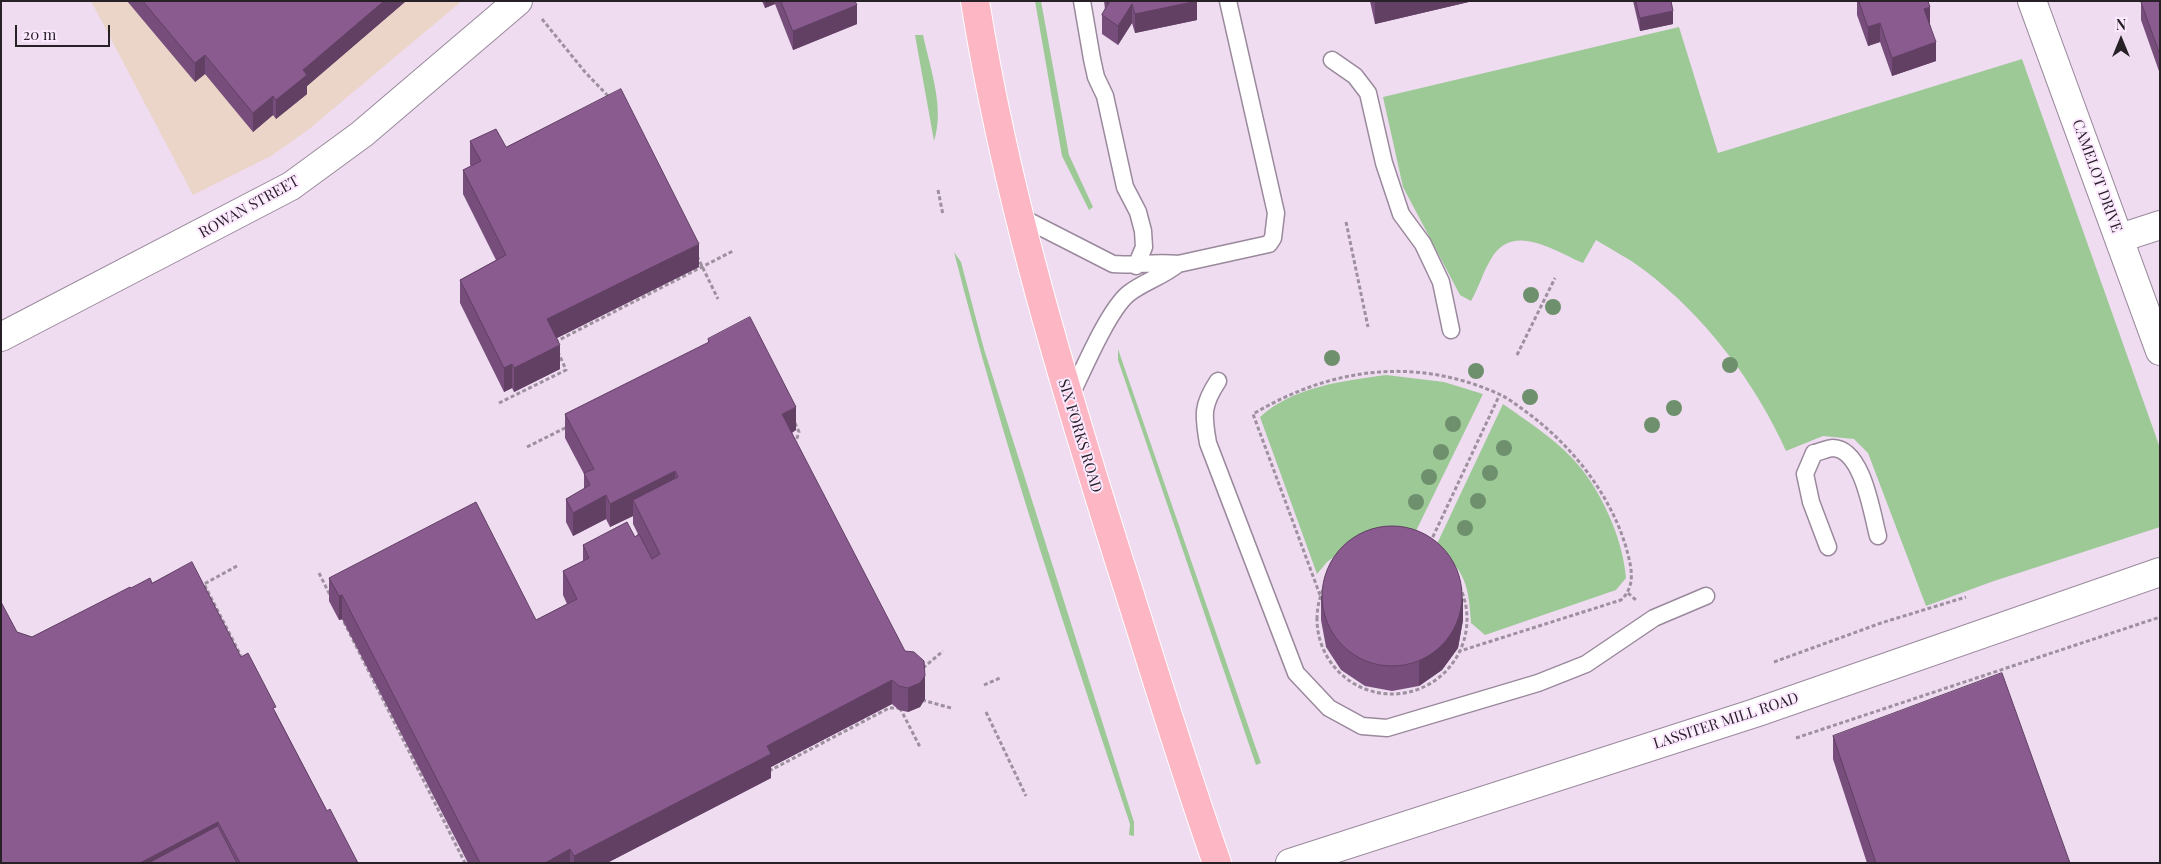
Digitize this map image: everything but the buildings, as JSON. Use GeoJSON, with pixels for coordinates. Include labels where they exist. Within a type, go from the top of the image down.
{"type":"FeatureCollection","features":[{"type":"Feature","properties":{"kind":"main road","name":"SIX FORKS ROAD"},"geometry":{"type":"LineString","coordinates":[[975,1],[992,94],[1034,281],[1068,399],[1216,863]]}},
{"type":"Feature","properties":{"kind":"street","name":"ROWAN STREET"},"geometry":{"type":"LineString","coordinates":[[1,337],[290,186],[362,134],[518,1]]}},
{"type":"Feature","properties":{"kind":"street","name":"CAMELOT DRIVE"},"geometry":{"type":"LineString","coordinates":[[2032,1],[2160,351]]}},
{"type":"Feature","properties":{"kind":"street"},"geometry":{"type":"LineString","coordinates":[[2120,238],[2160,225]]}},
{"type":"Feature","properties":{"kind":"street","name":"LASSITER MILL ROAD"},"geometry":{"type":"LineString","coordinates":[[1290,863],[1755,713],[2160,572]]}},
{"type":"Feature","properties":{"kind":"lane"},"geometry":{"type":"LineString","coordinates":[[1082,1],[1096,77],[1105,96],[1125,187],[1138,212],[1143,231],[1144,247],[1136,266]]}},
{"type":"Feature","properties":{"kind":"lane"},"geometry":{"type":"LineString","coordinates":[[1019,216],[1113,264],[1136,266],[1162,262],[1178,264],[1269,244],[1273,238],[1276,213],[1228,1]]}},
{"type":"Feature","properties":{"kind":"lane"},"geometry":{"type":"LineString","coordinates":[[1332,60],[1355,76],[1368,93],[1384,163],[1401,214],[1422,244],[1441,282],[1451,330]]}},
{"type":"Feature","properties":{"kind":"lane"},"geometry":{"type":"LineString","coordinates":[[1068,399],[1100,336],[1127,294],[1165,274],[1178,264]]}},
{"type":"Feature","properties":{"kind":"lane"},"geometry":{"type":"LineString","coordinates":[[1218,382],[1207,398],[1204,422],[1208,443],[1296,673],[1329,708],[1362,726],[1387,728],[1538,683],[1586,664],[1654,618],[1706,596]]}},
{"type":"Feature","properties":{"kind":"lane"},"geometry":{"type":"LineString","coordinates":[[1828,548],[1811,502],[1805,474],[1814,453],[1834,448],[1849,455],[1860,470],[1878,536]]}},
{"type":"Feature","properties":{"kind":"path"},"geometry":{"type":"LineString","coordinates":[[542,19],[585,72],[612,100]]}},
{"type":"Feature","properties":{"kind":"path"},"geometry":{"type":"LineString","coordinates":[[938,190],[943,215]]}},
{"type":"Feature","properties":{"kind":"path"},"geometry":{"type":"LineString","coordinates":[[1346,222],[1368,327]]}},
{"type":"Feature","properties":{"kind":"path"},"geometry":{"type":"LineString","coordinates":[[695,250],[718,299]]}},
{"type":"Feature","properties":{"kind":"path"},"geometry":{"type":"LineString","coordinates":[[554,343],[733,251]]}},
{"type":"Feature","properties":{"kind":"path"},"geometry":{"type":"LineString","coordinates":[[1517,355],[1555,278]]}},
{"type":"Feature","properties":{"kind":"path"},"geometry":{"type":"LineString","coordinates":[[499,402],[566,370],[558,352]]}},
{"type":"Feature","properties":{"kind":"path"},"geometry":{"type":"LineString","coordinates":[[1320,595],[1253,414],[1281,397],[1327,380],[1374,371],[1413,371],[1458,379],[1500,394],[1540,422],[1577,458],[1600,491],[1619,524],[1629,558],[1632,581],[1628,593],[1621,600],[1460,651]]}},
{"type":"Feature","properties":{"kind":"path"},"geometry":{"type":"LineString","coordinates":[[1427,550],[1500,394]]}},
{"type":"Feature","properties":{"kind":"path"},"geometry":{"type":"LineString","coordinates":[[791,414],[800,432],[795,443],[798,451]]}},
{"type":"Feature","properties":{"kind":"path"},"geometry":{"type":"LineString","coordinates":[[527,447],[571,426]]}},
{"type":"Feature","properties":{"kind":"path"},"geometry":{"type":"LineString","coordinates":[[1384,544],[1407,545],[1427,550],[1447,567],[1462,586],[1466,612],[1466,633],[1460,651],[1450,667],[1422,689],[1403,695],[1378,694],[1362,689],[1339,675],[1325,658],[1318,635],[1317,613],[1320,595],[1339,566],[1359,551],[1384,544]]}},
{"type":"Feature","properties":{"kind":"path"},"geometry":{"type":"LineString","coordinates":[[237,566],[204,584],[241,656]]}},
{"type":"Feature","properties":{"kind":"path"},"geometry":{"type":"LineString","coordinates":[[319,573],[335,605]]}},
{"type":"Feature","properties":{"kind":"path"},"geometry":{"type":"LineString","coordinates":[[1774,662],[1881,623],[1966,597]]}},
{"type":"Feature","properties":{"kind":"path"},"geometry":{"type":"LineString","coordinates":[[340,614],[465,863]]}},
{"type":"Feature","properties":{"kind":"path"},"geometry":{"type":"LineString","coordinates":[[1796,738],[2160,617]]}},
{"type":"Feature","properties":{"kind":"path"},"geometry":{"type":"LineString","coordinates":[[915,674],[943,651]]}},
{"type":"Feature","properties":{"kind":"path"},"geometry":{"type":"LineString","coordinates":[[984,685],[1000,678]]}},
{"type":"Feature","properties":{"kind":"path"},"geometry":{"type":"LineString","coordinates":[[916,699],[951,708]]}},
{"type":"Feature","properties":{"kind":"path"},"geometry":{"type":"LineString","coordinates":[[768,772],[889,708],[906,708]]}},
{"type":"Feature","properties":{"kind":"path"},"geometry":{"type":"LineString","coordinates":[[900,708],[920,747]]}},
{"type":"Feature","properties":{"kind":"path"},"geometry":{"type":"LineString","coordinates":[[986,712],[1026,796]]}},
{"type":"Feature","properties":{"kind":"shaded area"},"geometry":{"type":"Polygon","coordinates":[[[91,1],[462,1],[308,130],[271,156],[193,195],[91,1]]]}},
{"type":"Feature","properties":{"kind":"green space"},"geometry":{"type":"Polygon","coordinates":[[[1035,1],[1041,1],[1069,155],[1093,207],[1089,210],[1062,156],[1035,1]]]}},
{"type":"Feature","properties":{"kind":"green space"},"geometry":{"type":"Polygon","coordinates":[[[1679,27],[1718,153],[2022,59],[2160,448],[2160,527],[1991,582],[1926,606],[1868,453],[1854,439],[1823,436],[1786,451],[1744,376],[1708,329],[1666,288],[1633,262],[1596,240],[1583,263],[1534,242],[1522,240],[1510,242],[1500,248],[1491,259],[1471,301],[1460,295],[1403,187],[1383,97],[1679,27]]]}},
{"type":"Feature","properties":{"kind":"green space"},"geometry":{"type":"Polygon","coordinates":[[[915,35],[923,35],[935,88],[938,115],[934,141],[915,35]]]}},
{"type":"Feature","properties":{"kind":"green space"},"geometry":{"type":"Polygon","coordinates":[[[954,252],[961,262],[984,349],[1134,822],[1134,836],[1129,835],[1130,824],[1015,468],[993,396],[954,252]]]}},
{"type":"Feature","properties":{"kind":"green space"},"geometry":{"type":"Polygon","coordinates":[[[1118,349],[1261,763],[1256,765],[1118,360],[1118,349]]]}},
{"type":"Feature","properties":{"kind":"green space"},"geometry":{"type":"Polygon","coordinates":[[[1386,375],[1444,382],[1483,394],[1413,537],[1353,543],[1327,562],[1317,574],[1260,417],[1288,398],[1304,392],[1337,383],[1386,375]]]}},
{"type":"Feature","properties":{"kind":"green space"},"geometry":{"type":"Polygon","coordinates":[[[1503,404],[1564,450],[1592,483],[1615,530],[1626,578],[1616,590],[1485,635],[1471,623],[1469,600],[1464,580],[1453,563],[1435,548],[1503,404]]]}}]}
